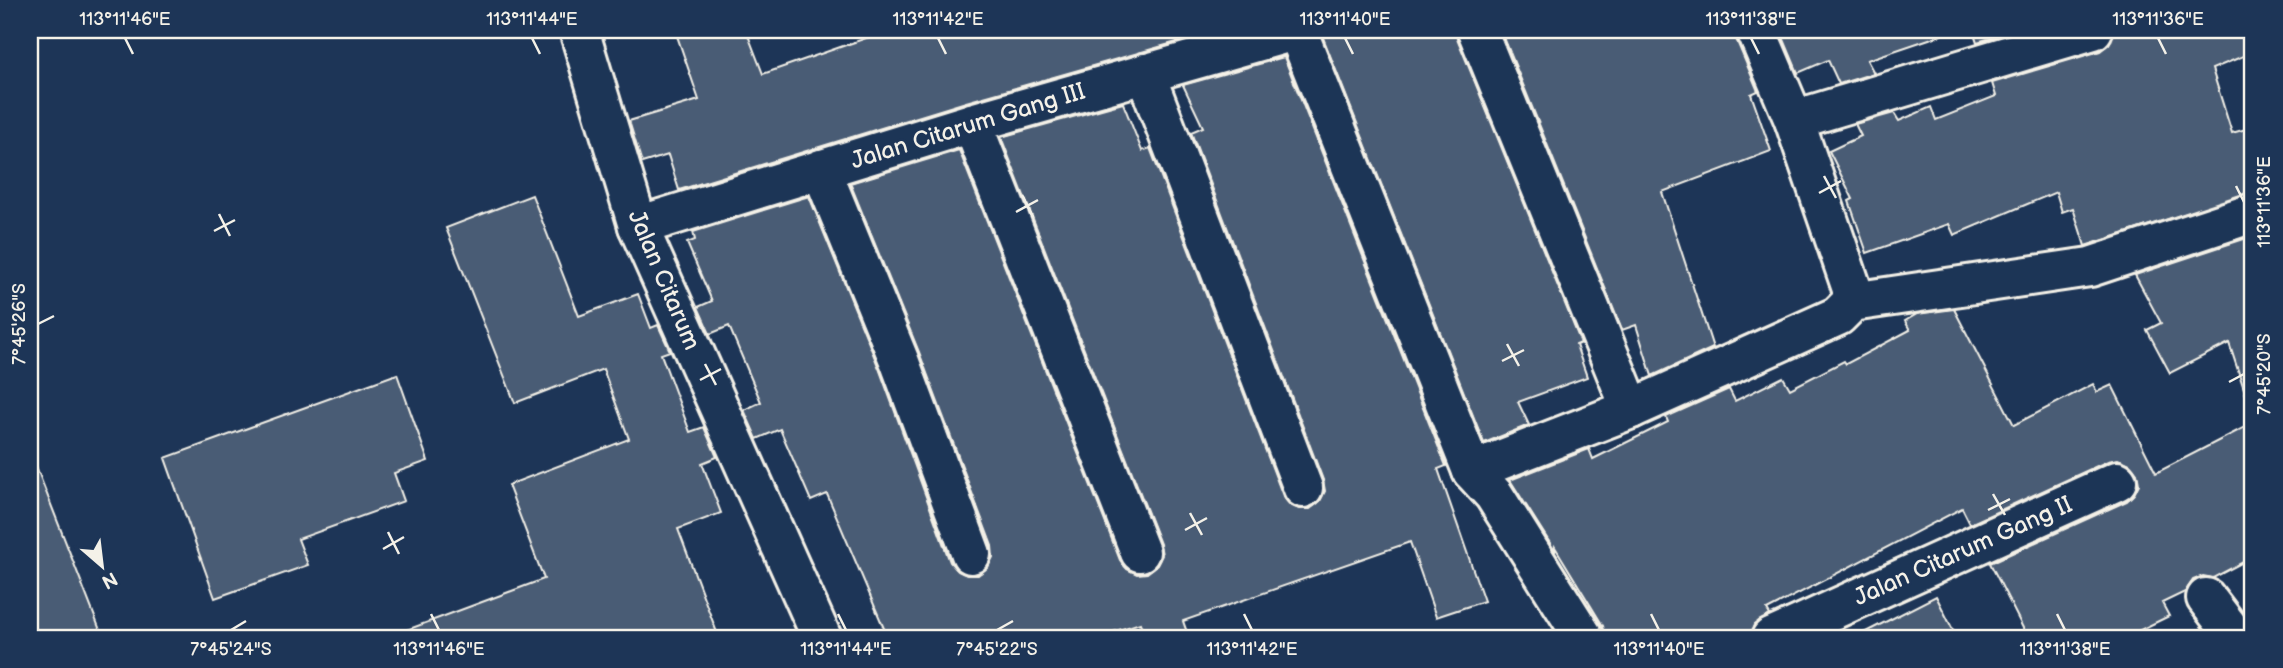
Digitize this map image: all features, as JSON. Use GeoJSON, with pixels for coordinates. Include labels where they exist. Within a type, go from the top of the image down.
{"type":"FeatureCollection","features":[{"type":"Feature","properties":{"kind":"street","name":"Jalan Citarum"},"geometry":{"type":"LineString","coordinates":[[579,30],[638,226],[822,638]]}},
{"type":"Feature","properties":{"kind":"street","name":"Jalan Citarum Gang III"},"geometry":{"type":"LineString","coordinates":[[638,226],[972,123],[1297,30]]}},
{"type":"Feature","properties":{"kind":"street"},"geometry":{"type":"LineString","coordinates":[[1297,30],[1472,471],[1494,495],[1584,638]]}},
{"type":"Feature","properties":{"kind":"street"},"geometry":{"type":"LineString","coordinates":[[1477,30],[1631,409]]}},
{"type":"Feature","properties":{"kind":"street"},"geometry":{"type":"LineString","coordinates":[[1756,30],[1794,120],[1852,289],[1852,302]]}},
{"type":"Feature","properties":{"kind":"street"},"geometry":{"type":"LineString","coordinates":[[1794,120],[2093,30]]}},
{"type":"Feature","properties":{"kind":"street"},"geometry":{"type":"LineString","coordinates":[[1145,73],[1303,488]]}},
{"type":"Feature","properties":{"kind":"street"},"geometry":{"type":"LineString","coordinates":[[972,123],[1140,552]]}},
{"type":"Feature","properties":{"kind":"street"},"geometry":{"type":"LineString","coordinates":[[821,169],[899,360],[971,554]]}},
{"type":"Feature","properties":{"kind":"street"},"geometry":{"type":"LineString","coordinates":[[1472,471],[1631,409],[1838,316],[1852,302],[2090,267],[2253,214]]}},
{"type":"Feature","properties":{"kind":"street","name":"Jalan Citarum Gang II"},"geometry":{"type":"LineString","coordinates":[[1771,638],[2117,481]]}},
{"type":"Feature","properties":{"kind":"street"},"geometry":{"type":"LineString","coordinates":[[2206,598],[2234,638]]}},
{"type":"Feature","properties":{"kind":"building"},"geometry":{"type":"Polygon","coordinates":[[[675,30],[746,30],[763,74],[889,30],[1219,30],[966,102],[679,190],[668,155],[642,163],[629,121],[699,100],[675,30]]]}},
{"type":"Feature","properties":{"kind":"building"},"geometry":{"type":"Polygon","coordinates":[[[1320,30],[1456,30],[1581,343],[1576,345],[1587,377],[1518,402],[1529,425],[1484,443],[1320,30]]]}},
{"type":"Feature","properties":{"kind":"building"},"geometry":{"type":"Polygon","coordinates":[[[1501,30],[1735,30],[1736,39],[1758,91],[1751,94],[1771,151],[1662,192],[1713,348],[1652,376],[1636,325],[1622,330],[1501,30]]]}},
{"type":"Feature","properties":{"kind":"building"},"geometry":{"type":"Polygon","coordinates":[[[1780,30],[1940,30],[1941,35],[1867,60],[1874,73],[1839,84],[1828,60],[1798,73],[1780,30]]]}},
{"type":"Feature","properties":{"kind":"building"},"geometry":{"type":"Polygon","coordinates":[[[1973,30],[2018,30],[1977,42],[1973,30]]]}},
{"type":"Feature","properties":{"kind":"building"},"geometry":{"type":"Polygon","coordinates":[[[2114,30],[2253,30],[2253,52],[2212,69],[2232,133],[2253,127],[2253,192],[2085,246],[2073,208],[2062,212],[2056,192],[1954,235],[1949,224],[1867,253],[1849,201],[1853,199],[1829,151],[1861,136],[1855,124],[1894,113],[1899,121],[1931,107],[1936,120],[1996,96],[1992,83],[2100,51],[2109,44],[2114,30]]]}},
{"type":"Feature","properties":{"kind":"building"},"geometry":{"type":"Polygon","coordinates":[[[1284,57],[1446,466],[1438,469],[1484,601],[1436,617],[1410,542],[1183,621],[1189,638],[1146,638],[1140,623],[1095,638],[888,638],[827,494],[811,501],[780,429],[757,439],[744,410],[761,402],[729,326],[710,334],[698,307],[712,301],[687,243],[695,240],[693,232],[809,196],[879,368],[950,562],[958,571],[967,575],[978,575],[988,567],[993,557],[992,546],[919,352],[850,183],[959,150],[1120,560],[1127,569],[1137,574],[1147,573],[1157,565],[1162,555],[1160,544],[1001,137],[1123,103],[1142,151],[1150,148],[1283,496],[1290,505],[1299,509],[1310,509],[1320,501],[1325,491],[1323,480],[1191,132],[1203,127],[1183,85],[1284,57]]]}},
{"type":"Feature","properties":{"kind":"building"},"geometry":{"type":"Polygon","coordinates":[[[532,195],[579,316],[638,294],[651,328],[658,325],[670,351],[661,354],[690,432],[704,427],[717,457],[702,463],[721,513],[678,529],[719,638],[394,638],[393,635],[544,579],[508,485],[629,439],[603,369],[515,403],[446,228],[532,195]]]}},
{"type":"Feature","properties":{"kind":"building"},"geometry":{"type":"Polygon","coordinates":[[[2253,236],[2253,397],[2247,398],[2229,343],[2170,373],[2147,330],[2161,323],[2135,275],[2253,236]]]}},
{"type":"Feature","properties":{"kind":"building"},"geometry":{"type":"Polygon","coordinates":[[[1954,309],[2014,425],[2093,384],[2097,392],[2112,385],[2156,473],[2253,423],[2253,557],[2213,578],[2203,576],[2193,580],[2185,592],[2162,603],[2169,616],[2124,638],[2028,638],[1990,563],[2127,501],[2139,484],[2137,473],[2130,464],[2118,459],[2108,461],[1970,524],[1962,508],[1767,610],[1770,615],[1754,625],[1750,638],[1606,638],[1603,626],[1555,547],[1555,551],[1510,480],[1589,449],[1593,459],[1668,422],[1666,417],[1729,389],[1735,401],[1783,377],[1790,389],[1844,361],[1846,364],[1910,330],[1905,321],[1917,314],[1954,309]]]}},
{"type":"Feature","properties":{"kind":"building"},"geometry":{"type":"Polygon","coordinates":[[[397,374],[428,461],[394,473],[404,501],[298,539],[308,565],[215,598],[165,458],[397,374]]]}},
{"type":"Feature","properties":{"kind":"building"},"geometry":{"type":"Polygon","coordinates":[[[32,456],[103,638],[30,638],[32,456]]]}},
{"type":"Feature","properties":{"kind":"building"},"geometry":{"type":"Polygon","coordinates":[[[1936,596],[1957,638],[1854,638],[1936,596]]]}}]}
